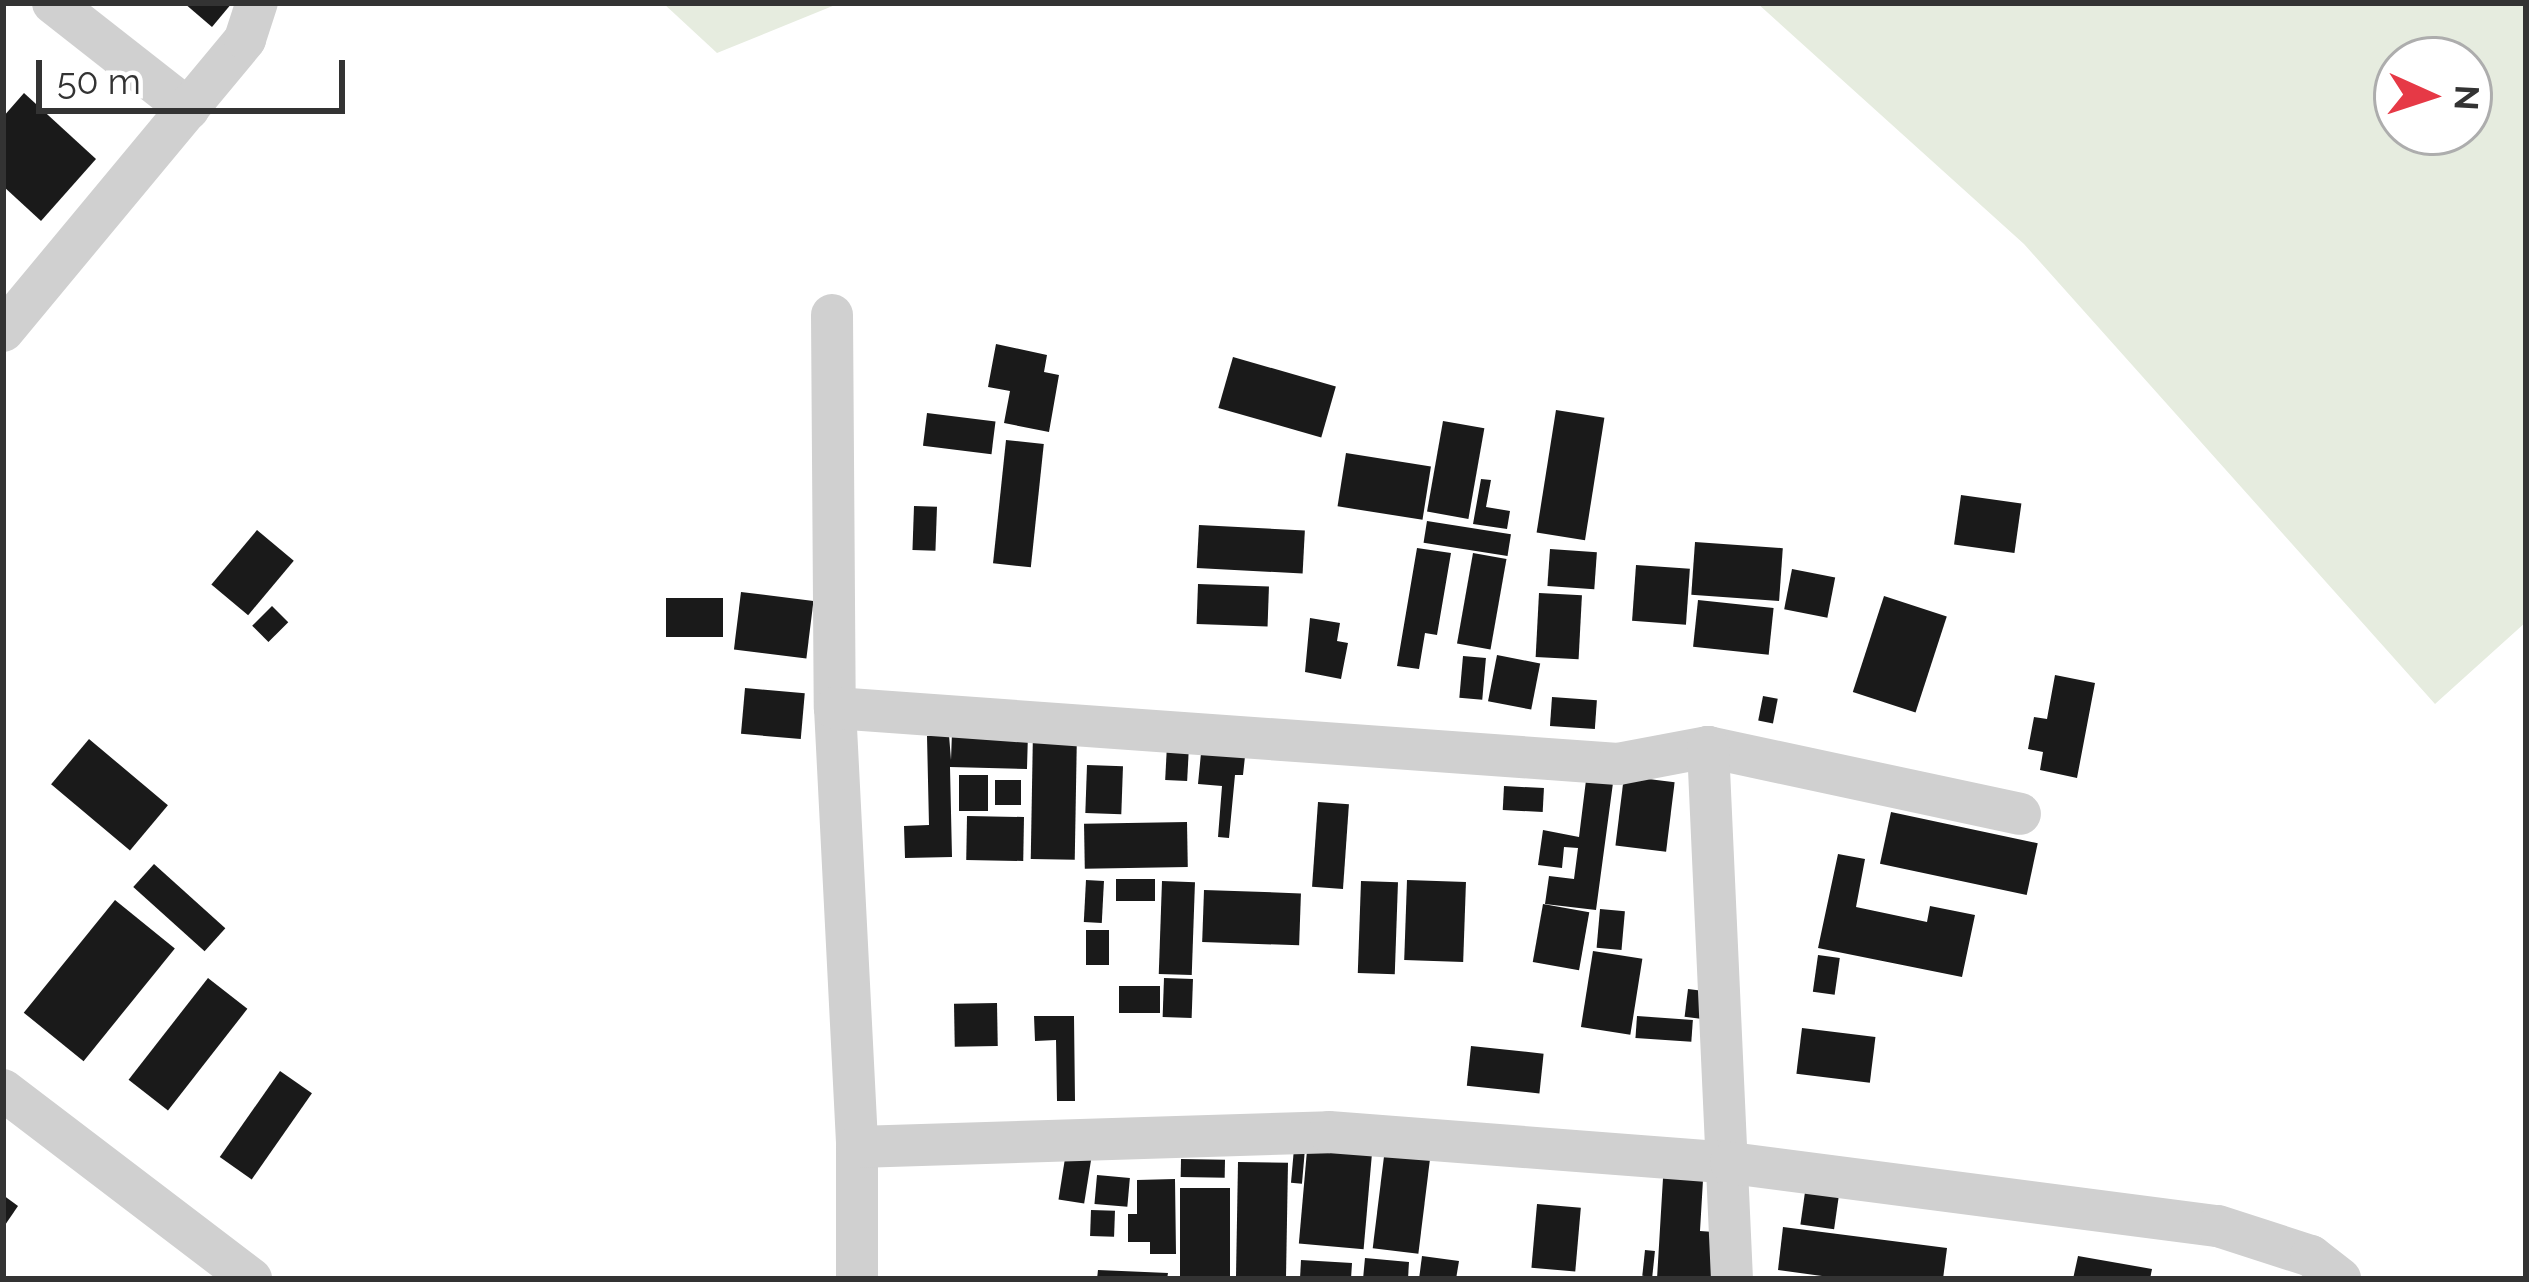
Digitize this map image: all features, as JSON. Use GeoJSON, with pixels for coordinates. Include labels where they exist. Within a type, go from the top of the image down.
{"type":"FeatureCollection","features":[{"type":"Feature","properties":{"kind":"street"},"geometry":{"type":"LineString","coordinates":[[53,3],[188,109]]}},
{"type":"Feature","properties":{"kind":"street"},"geometry":{"type":"LineString","coordinates":[[3,331],[245,39],[257,3]]}},
{"type":"Feature","properties":{"kind":"street"},"geometry":{"type":"LineString","coordinates":[[832,315],[835,709],[857,1147],[857,1279]]}},
{"type":"Feature","properties":{"kind":"street"},"geometry":{"type":"LineString","coordinates":[[835,709],[1618,764],[1708,748],[2020,814]]}},
{"type":"Feature","properties":{"kind":"street"},"geometry":{"type":"LineString","coordinates":[[1708,748],[1731,1163],[1732,1279]]}},
{"type":"Feature","properties":{"kind":"street"},"geometry":{"type":"LineString","coordinates":[[3,1090],[251,1279]]}},
{"type":"Feature","properties":{"kind":"street"},"geometry":{"type":"LineString","coordinates":[[857,1147],[1329,1132],[1731,1163],[2218,1226],[2311,1256],[2339,1279]]}},
{"type":"Feature","properties":{"kind":"shaded area"},"geometry":{"type":"Polygon","coordinates":[[[663,3],[840,3],[717,53],[663,3]]]}},
{"type":"Feature","properties":{"kind":"shaded area"},"geometry":{"type":"Polygon","coordinates":[[[1757,3],[2526,3],[2526,622],[2435,704],[2024,244],[1757,3]]]}},
{"type":"Feature","properties":{"kind":"building"},"geometry":{"type":"Polygon","coordinates":[[[184,3],[232,3],[212,27],[184,3]]]}},
{"type":"Feature","properties":{"kind":"building"},"geometry":{"type":"Polygon","coordinates":[[[24,93],[96,159],[41,221],[3,186],[3,117],[24,93]]]}},
{"type":"Feature","properties":{"kind":"building"},"geometry":{"type":"Polygon","coordinates":[[[996,344],[1047,355],[1044,372],[1059,375],[1049,432],[1004,423],[1010,391],[988,387],[996,344]]]}},
{"type":"Feature","properties":{"kind":"building"},"geometry":{"type":"Polygon","coordinates":[[[1233,357],[1336,386],[1321,437],[1218,408],[1233,357]]]}},
{"type":"Feature","properties":{"kind":"building"},"geometry":{"type":"Polygon","coordinates":[[[1556,410],[1604,418],[1585,540],[1537,532],[1556,410]]]}},
{"type":"Feature","properties":{"kind":"building"},"geometry":{"type":"Polygon","coordinates":[[[927,413],[995,421],[991,454],[923,446],[927,413]]]}},
{"type":"Feature","properties":{"kind":"building"},"geometry":{"type":"Polygon","coordinates":[[[1443,421],[1484,428],[1468,519],[1427,512],[1443,421]]]}},
{"type":"Feature","properties":{"kind":"building"},"geometry":{"type":"Polygon","coordinates":[[[1006,440],[1044,444],[1031,567],[993,563],[1006,440]]]}},
{"type":"Feature","properties":{"kind":"building"},"geometry":{"type":"Polygon","coordinates":[[[1346,453],[1431,466],[1422,520],[1338,506],[1346,453]]]}},
{"type":"Feature","properties":{"kind":"building"},"geometry":{"type":"Polygon","coordinates":[[[1481,479],[1491,480],[1486,507],[1510,511],[1507,529],[1473,524],[1481,479]]]}},
{"type":"Feature","properties":{"kind":"building"},"geometry":{"type":"Polygon","coordinates":[[[1961,495],[2021,503],[2014,553],[1954,545],[1961,495]]]}},
{"type":"Feature","properties":{"kind":"building"},"geometry":{"type":"Polygon","coordinates":[[[914,506],[937,507],[935,551],[912,550],[914,506]]]}},
{"type":"Feature","properties":{"kind":"building"},"geometry":{"type":"Polygon","coordinates":[[[1427,521],[1511,534],[1508,556],[1424,543],[1427,521]]]}},
{"type":"Feature","properties":{"kind":"building"},"geometry":{"type":"Polygon","coordinates":[[[1199,525],[1305,531],[1303,573],[1197,568],[1199,525]]]}},
{"type":"Feature","properties":{"kind":"building"},"geometry":{"type":"Polygon","coordinates":[[[257,530],[294,561],[248,615],[211,584],[257,530]]]}},
{"type":"Feature","properties":{"kind":"building"},"geometry":{"type":"Polygon","coordinates":[[[1695,542],[1783,548],[1779,601],[1691,595],[1695,542]]]}},
{"type":"Feature","properties":{"kind":"building"},"geometry":{"type":"Polygon","coordinates":[[[1417,548],[1451,553],[1437,635],[1425,633],[1419,669],[1397,666],[1417,548]]]}},
{"type":"Feature","properties":{"kind":"building"},"geometry":{"type":"Polygon","coordinates":[[[1550,549],[1597,552],[1594,589],[1547,586],[1550,549]]]}},
{"type":"Feature","properties":{"kind":"building"},"geometry":{"type":"Polygon","coordinates":[[[1473,553],[1506,559],[1491,650],[1457,644],[1473,553]]]}},
{"type":"Feature","properties":{"kind":"building"},"geometry":{"type":"Polygon","coordinates":[[[1636,565],[1690,569],[1686,625],[1632,621],[1636,565]]]}},
{"type":"Feature","properties":{"kind":"building"},"geometry":{"type":"Polygon","coordinates":[[[1792,569],[1835,577],[1827,618],[1784,609],[1792,569]]]}},
{"type":"Feature","properties":{"kind":"building"},"geometry":{"type":"Polygon","coordinates":[[[1198,584],[1269,586],[1268,626],[1197,624],[1198,584]]]}},
{"type":"Feature","properties":{"kind":"building"},"geometry":{"type":"Polygon","coordinates":[[[741,592],[813,601],[806,658],[734,650],[741,592]]]}},
{"type":"Feature","properties":{"kind":"building"},"geometry":{"type":"Polygon","coordinates":[[[1539,593],[1582,595],[1579,659],[1536,657],[1539,593]]]}},
{"type":"Feature","properties":{"kind":"building"},"geometry":{"type":"Polygon","coordinates":[[[1884,596],[1947,616],[1916,712],[1853,692],[1884,596]]]}},
{"type":"Feature","properties":{"kind":"building"},"geometry":{"type":"Polygon","coordinates":[[[666,598],[723,598],[723,637],[666,637],[666,598]]]}},
{"type":"Feature","properties":{"kind":"building"},"geometry":{"type":"Polygon","coordinates":[[[1698,600],[1774,608],[1769,655],[1693,647],[1698,600]]]}},
{"type":"Feature","properties":{"kind":"building"},"geometry":{"type":"Polygon","coordinates":[[[272,606],[288,622],[268,642],[252,626],[272,606]]]}},
{"type":"Feature","properties":{"kind":"building"},"geometry":{"type":"Polygon","coordinates":[[[1310,618],[1340,623],[1337,641],[1348,643],[1341,679],[1305,672],[1310,618]]]}},
{"type":"Feature","properties":{"kind":"building"},"geometry":{"type":"Polygon","coordinates":[[[1497,655],[1540,663],[1531,710],[1488,701],[1497,655]]]}},
{"type":"Feature","properties":{"kind":"building"},"geometry":{"type":"Polygon","coordinates":[[[1463,656],[1486,658],[1482,700],[1459,698],[1463,656]]]}},
{"type":"Feature","properties":{"kind":"building"},"geometry":{"type":"Polygon","coordinates":[[[2055,675],[2095,683],[2077,778],[2040,770],[2043,752],[2028,749],[2034,717],[2047,719],[2055,675]]]}},
{"type":"Feature","properties":{"kind":"building"},"geometry":{"type":"Polygon","coordinates":[[[745,688],[805,693],[801,739],[741,734],[745,688]]]}},
{"type":"Feature","properties":{"kind":"building"},"geometry":{"type":"Polygon","coordinates":[[[1763,696],[1778,699],[1773,723],[1758,721],[1763,696]]]}},
{"type":"Feature","properties":{"kind":"building"},"geometry":{"type":"Polygon","coordinates":[[[1552,697],[1597,700],[1595,729],[1550,726],[1552,697]]]}},
{"type":"Feature","properties":{"kind":"building"},"geometry":{"type":"Polygon","coordinates":[[[1033,730],[1077,731],[1075,860],[1031,859],[1033,730]]]}},
{"type":"Feature","properties":{"kind":"building"},"geometry":{"type":"Polygon","coordinates":[[[952,732],[1028,733],[1027,769],[950,767],[952,857],[905,858],[904,826],[929,825],[927,736],[949,735],[951,760],[952,732]]]}},
{"type":"Feature","properties":{"kind":"building"},"geometry":{"type":"Polygon","coordinates":[[[89,739],[168,805],[130,850],[51,784],[89,739]]]}},
{"type":"Feature","properties":{"kind":"building"},"geometry":{"type":"Polygon","coordinates":[[[1202,743],[1246,747],[1243,775],[1235,775],[1229,838],[1218,837],[1222,786],[1198,784],[1202,743]]]}},
{"type":"Feature","properties":{"kind":"building"},"geometry":{"type":"Polygon","coordinates":[[[1167,745],[1189,746],[1187,781],[1165,780],[1167,745]]]}},
{"type":"Feature","properties":{"kind":"building"},"geometry":{"type":"Polygon","coordinates":[[[1588,764],[1615,768],[1596,910],[1545,904],[1549,876],[1574,879],[1578,848],[1564,847],[1562,868],[1538,865],[1543,830],[1579,837],[1588,764]]]}},
{"type":"Feature","properties":{"kind":"building"},"geometry":{"type":"Polygon","coordinates":[[[1087,765],[1123,766],[1121,814],[1085,813],[1087,765]]]}},
{"type":"Feature","properties":{"kind":"building"},"geometry":{"type":"Polygon","coordinates":[[[959,775],[988,775],[988,811],[959,811],[959,775]]]}},
{"type":"Feature","properties":{"kind":"building"},"geometry":{"type":"Polygon","coordinates":[[[1624,776],[1675,782],[1666,852],[1615,845],[1624,776]]]}},
{"type":"Feature","properties":{"kind":"building"},"geometry":{"type":"Polygon","coordinates":[[[995,780],[1021,780],[1021,805],[995,805],[995,780]]]}},
{"type":"Feature","properties":{"kind":"building"},"geometry":{"type":"Polygon","coordinates":[[[1504,786],[1544,788],[1543,812],[1503,810],[1504,786]]]}},
{"type":"Feature","properties":{"kind":"building"},"geometry":{"type":"Polygon","coordinates":[[[1318,802],[1349,804],[1343,889],[1312,887],[1318,802]]]}},
{"type":"Feature","properties":{"kind":"building"},"geometry":{"type":"Polygon","coordinates":[[[1891,812],[2038,843],[2027,895],[1880,864],[1891,812]]]}},
{"type":"Feature","properties":{"kind":"building"},"geometry":{"type":"Polygon","coordinates":[[[967,816],[1024,817],[1023,861],[966,860],[967,816]]]}},
{"type":"Feature","properties":{"kind":"building"},"geometry":{"type":"Polygon","coordinates":[[[1187,822],[1188,867],[1085,869],[1084,824],[1187,822]]]}},
{"type":"Feature","properties":{"kind":"building"},"geometry":{"type":"Polygon","coordinates":[[[1838,854],[1865,859],[1856,907],[1927,922],[1930,906],[1975,915],[1962,977],[1818,948],[1838,854]]]}},
{"type":"Feature","properties":{"kind":"building"},"geometry":{"type":"Polygon","coordinates":[[[154,864],[225,928],[205,951],[133,887],[154,864]]]}},
{"type":"Feature","properties":{"kind":"building"},"geometry":{"type":"Polygon","coordinates":[[[1116,879],[1155,879],[1155,901],[1116,901],[1116,879]]]}},
{"type":"Feature","properties":{"kind":"building"},"geometry":{"type":"Polygon","coordinates":[[[1086,880],[1104,881],[1102,923],[1084,922],[1086,880]]]}},
{"type":"Feature","properties":{"kind":"building"},"geometry":{"type":"Polygon","coordinates":[[[1407,880],[1466,882],[1463,962],[1404,960],[1407,880]]]}},
{"type":"Feature","properties":{"kind":"building"},"geometry":{"type":"Polygon","coordinates":[[[1162,881],[1195,882],[1192,975],[1159,974],[1162,881]]]}},
{"type":"Feature","properties":{"kind":"building"},"geometry":{"type":"Polygon","coordinates":[[[1361,881],[1398,882],[1395,974],[1358,973],[1361,881]]]}},
{"type":"Feature","properties":{"kind":"building"},"geometry":{"type":"Polygon","coordinates":[[[1204,890],[1301,893],[1299,945],[1202,942],[1204,890]]]}},
{"type":"Feature","properties":{"kind":"building"},"geometry":{"type":"Polygon","coordinates":[[[115,900],[175,948],[84,1061],[24,1013],[115,900]]]}},
{"type":"Feature","properties":{"kind":"building"},"geometry":{"type":"Polygon","coordinates":[[[1543,904],[1589,912],[1579,970],[1533,962],[1543,904]]]}},
{"type":"Feature","properties":{"kind":"building"},"geometry":{"type":"Polygon","coordinates":[[[1600,909],[1625,911],[1622,950],[1597,948],[1600,909]]]}},
{"type":"Feature","properties":{"kind":"building"},"geometry":{"type":"Polygon","coordinates":[[[1086,930],[1109,930],[1109,965],[1086,965],[1086,930]]]}},
{"type":"Feature","properties":{"kind":"building"},"geometry":{"type":"Polygon","coordinates":[[[1593,951],[1642,959],[1630,1035],[1581,1027],[1593,951]]]}},
{"type":"Feature","properties":{"kind":"building"},"geometry":{"type":"Polygon","coordinates":[[[1818,955],[1840,958],[1835,995],[1813,992],[1818,955]]]}},
{"type":"Feature","properties":{"kind":"building"},"geometry":{"type":"Polygon","coordinates":[[[208,978],[247,1009],[168,1110],[129,1080],[208,978]]]}},
{"type":"Feature","properties":{"kind":"building"},"geometry":{"type":"Polygon","coordinates":[[[1164,978],[1193,979],[1192,1018],[1163,1017],[1164,978]]]}},
{"type":"Feature","properties":{"kind":"building"},"geometry":{"type":"Polygon","coordinates":[[[1119,986],[1160,986],[1160,1013],[1119,1013],[1119,986]]]}},
{"type":"Feature","properties":{"kind":"building"},"geometry":{"type":"Polygon","coordinates":[[[1688,989],[1714,992],[1710,1020],[1685,1017],[1688,989]]]}},
{"type":"Feature","properties":{"kind":"building"},"geometry":{"type":"Polygon","coordinates":[[[997,1003],[998,1046],[955,1047],[954,1004],[997,1003]]]}},
{"type":"Feature","properties":{"kind":"building"},"geometry":{"type":"Polygon","coordinates":[[[1034,1016],[1074,1016],[1075,1101],[1057,1101],[1056,1040],[1035,1041],[1034,1016]]]}},
{"type":"Feature","properties":{"kind":"building"},"geometry":{"type":"Polygon","coordinates":[[[1637,1016],[1693,1020],[1691,1042],[1635,1038],[1637,1016]]]}},
{"type":"Feature","properties":{"kind":"building"},"geometry":{"type":"Polygon","coordinates":[[[1802,1028],[1875,1037],[1870,1083],[1796,1074],[1802,1028]]]}},
{"type":"Feature","properties":{"kind":"building"},"geometry":{"type":"Polygon","coordinates":[[[1471,1046],[1544,1054],[1539,1093],[1467,1086],[1471,1046]]]}},
{"type":"Feature","properties":{"kind":"building"},"geometry":{"type":"Polygon","coordinates":[[[280,1071],[312,1093],[252,1179],[220,1157],[280,1071]]]}},
{"type":"Feature","properties":{"kind":"building"},"geometry":{"type":"Polygon","coordinates":[[[1295,1137],[1306,1138],[1302,1184],[1291,1183],[1295,1137]]]}},
{"type":"Feature","properties":{"kind":"building"},"geometry":{"type":"Polygon","coordinates":[[[1308,1139],[1373,1145],[1364,1249],[1299,1244],[1308,1139]]]}},
{"type":"Feature","properties":{"kind":"building"},"geometry":{"type":"Polygon","coordinates":[[[1386,1140],[1432,1146],[1418,1254],[1373,1248],[1386,1140]]]}},
{"type":"Feature","properties":{"kind":"building"},"geometry":{"type":"Polygon","coordinates":[[[1066,1152],[1092,1156],[1084,1203],[1058,1199],[1066,1152]]]}},
{"type":"Feature","properties":{"kind":"building"},"geometry":{"type":"Polygon","coordinates":[[[1181,1159],[1225,1160],[1225,1178],[1181,1177],[1181,1159]]]}},
{"type":"Feature","properties":{"kind":"building"},"geometry":{"type":"Polygon","coordinates":[[[1238,1162],[1288,1163],[1286,1279],[1236,1278],[1238,1162]]]}},
{"type":"Feature","properties":{"kind":"building"},"geometry":{"type":"Polygon","coordinates":[[[1097,1175],[1130,1178],[1127,1207],[1094,1204],[1097,1175]]]}},
{"type":"Feature","properties":{"kind":"building"},"geometry":{"type":"Polygon","coordinates":[[[1663,1178],[1703,1180],[1700,1231],[1714,1232],[1711,1279],[1657,1279],[1663,1178]]]}},
{"type":"Feature","properties":{"kind":"building"},"geometry":{"type":"Polygon","coordinates":[[[1175,1179],[1176,1254],[1150,1254],[1150,1242],[1128,1242],[1128,1214],[1137,1214],[1137,1180],[1175,1179]]]}},
{"type":"Feature","properties":{"kind":"building"},"geometry":{"type":"Polygon","coordinates":[[[1806,1185],[1840,1190],[1834,1229],[1800,1225],[1806,1185]]]}},
{"type":"Feature","properties":{"kind":"building"},"geometry":{"type":"Polygon","coordinates":[[[1180,1188],[1230,1188],[1230,1278],[1180,1278],[1180,1188]]]}},
{"type":"Feature","properties":{"kind":"building"},"geometry":{"type":"Polygon","coordinates":[[[3,1195],[18,1206],[3,1228],[3,1195]]]}},
{"type":"Feature","properties":{"kind":"building"},"geometry":{"type":"Polygon","coordinates":[[[1537,1204],[1581,1208],[1575,1272],[1531,1268],[1537,1204]]]}},
{"type":"Feature","properties":{"kind":"building"},"geometry":{"type":"Polygon","coordinates":[[[1091,1210],[1115,1211],[1114,1237],[1090,1236],[1091,1210]]]}},
{"type":"Feature","properties":{"kind":"building"},"geometry":{"type":"Polygon","coordinates":[[[1783,1227],[1947,1248],[1943,1279],[1844,1279],[1778,1270],[1783,1227]]]}},
{"type":"Feature","properties":{"kind":"building"},"geometry":{"type":"Polygon","coordinates":[[[1645,1250],[1655,1251],[1652,1277],[1642,1276],[1645,1250]]]}},
{"type":"Feature","properties":{"kind":"building"},"geometry":{"type":"Polygon","coordinates":[[[1422,1256],[1459,1261],[1456,1279],[1419,1279],[1422,1256]]]}},
{"type":"Feature","properties":{"kind":"building"},"geometry":{"type":"Polygon","coordinates":[[[2078,1256],[2152,1269],[2150,1279],[2073,1279],[2078,1256]]]}},
{"type":"Feature","properties":{"kind":"building"},"geometry":{"type":"Polygon","coordinates":[[[1365,1258],[1409,1262],[1408,1279],[1363,1279],[1365,1258]]]}},
{"type":"Feature","properties":{"kind":"building"},"geometry":{"type":"Polygon","coordinates":[[[1301,1260],[1352,1263],[1351,1279],[1300,1279],[1301,1260]]]}},
{"type":"Feature","properties":{"kind":"building"},"geometry":{"type":"Polygon","coordinates":[[[1098,1270],[1168,1273],[1167,1279],[1097,1279],[1098,1270]]]}}]}
